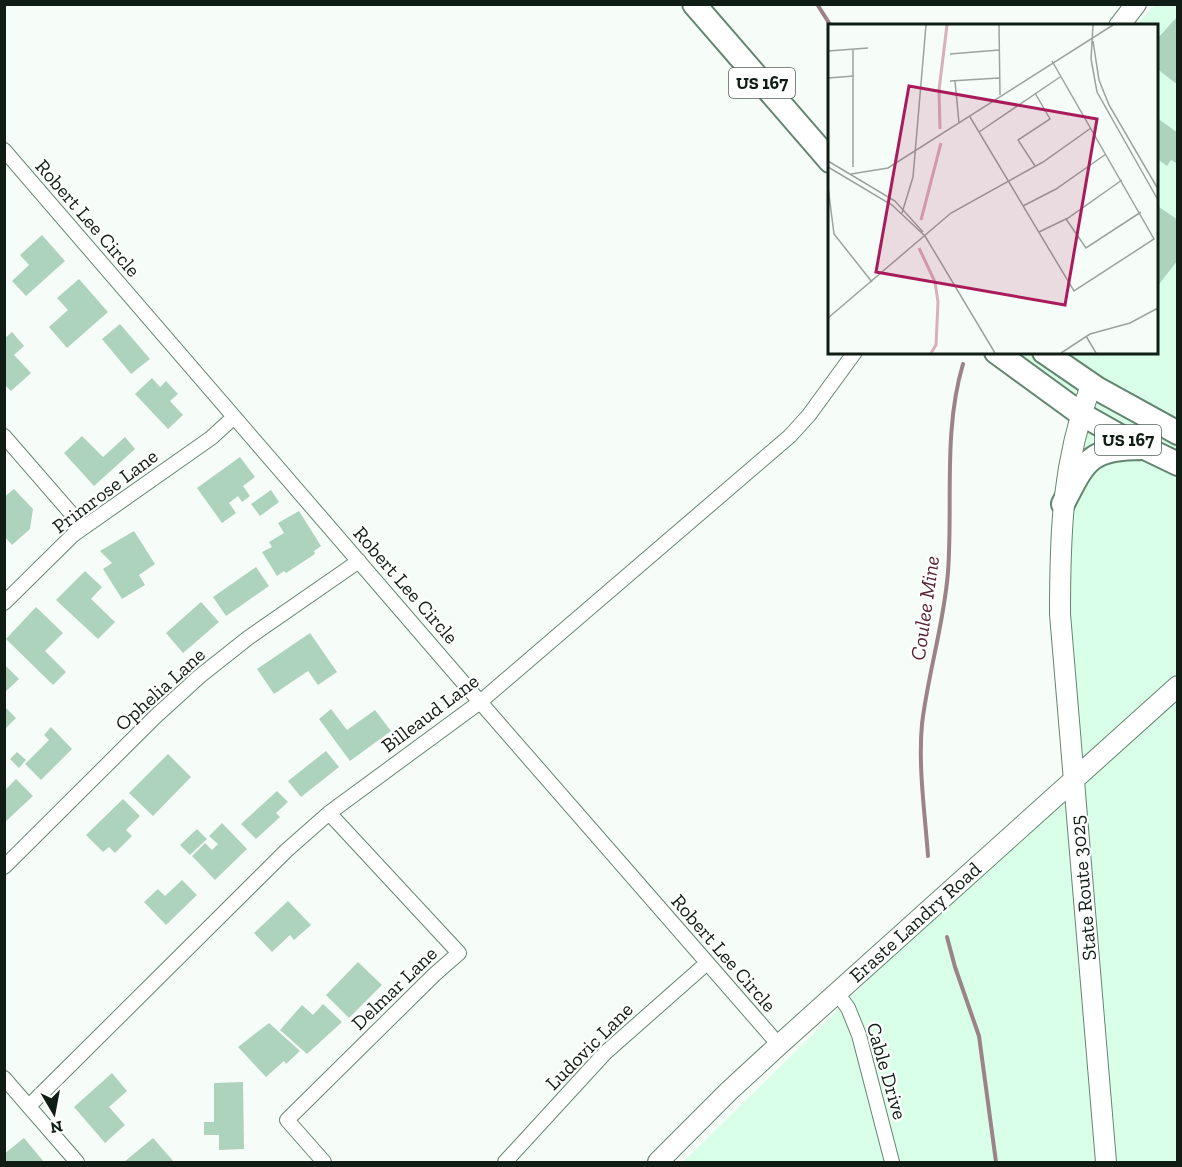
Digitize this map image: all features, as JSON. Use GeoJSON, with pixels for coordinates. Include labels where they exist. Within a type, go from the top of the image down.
{"type":"FeatureCollection","features":[{"type":"Feature","properties":{"kind":"main road","name":"US 167"},"geometry":{"type":"LineString","coordinates":[[694,4],[828,159]]}},
{"type":"Feature","properties":{"kind":"main road"},"geometry":{"type":"LineString","coordinates":[[1121,24],[1136,4]]}},
{"type":"Feature","properties":{"kind":"main road","name":"US 167"},"geometry":{"type":"LineString","coordinates":[[999,354],[1081,414],[1178,464]]}},
{"type":"Feature","properties":{"kind":"main road","name":"US 167"},"geometry":{"type":"LineString","coordinates":[[1047,354],[1091,385],[1178,433]]}},
{"type":"Feature","properties":{"kind":"main road","name":"State Route 3025"},"geometry":{"type":"LineString","coordinates":[[1091,385],[1070,454],[1063,504],[1060,546],[1060,614],[1106,1162]]}},
{"type":"Feature","properties":{"kind":"main road"},"geometry":{"type":"LineString","coordinates":[[1063,504],[1080,471],[1091,459],[1108,450],[1145,448]]}},
{"type":"Feature","properties":{"kind":"main road","name":"Eraste Landry Road"},"geometry":{"type":"LineString","coordinates":[[658,1162],[779,1045],[1178,686]]}},
{"type":"Feature","properties":{"kind":"street","name":"Robert Lee Circle"},"geometry":{"type":"LineString","coordinates":[[4,150],[779,1045]]}},
{"type":"Feature","properties":{"kind":"street","name":"Billeaud Lane"},"geometry":{"type":"LineString","coordinates":[[29,1106],[287,850],[329,813],[480,702],[790,436],[810,415],[854,354]]}},
{"type":"Feature","properties":{"kind":"street","name":"Primrose Lane"},"geometry":{"type":"LineString","coordinates":[[4,603],[83,527],[211,438],[234,417]]}},
{"type":"Feature","properties":{"kind":"street"},"geometry":{"type":"LineString","coordinates":[[4,436],[83,527]]}},
{"type":"Feature","properties":{"kind":"street","name":"Ophelia Lane"},"geometry":{"type":"LineString","coordinates":[[4,867],[156,716],[200,676],[248,638],[359,561]]}},
{"type":"Feature","properties":{"kind":"street","name":"Delmar Lane"},"geometry":{"type":"LineString","coordinates":[[324,1162],[286,1120],[459,953],[329,813]]}},
{"type":"Feature","properties":{"kind":"street","name":"Ludovic Lane"},"geometry":{"type":"LineString","coordinates":[[505,1162],[605,1053],[707,963]]}},
{"type":"Feature","properties":{"kind":"street","name":"Cable Drive"},"geometry":{"type":"LineString","coordinates":[[837,993],[848,1008],[859,1035],[892,1162]]}},
{"type":"Feature","properties":{"kind":"street"},"geometry":{"type":"LineString","coordinates":[[4,1078],[77,1162]]}},
{"type":"Feature","properties":{"kind":"shaded area"},"geometry":{"type":"Polygon","coordinates":[[[1155,5],[1177,5],[1177,1162],[683,1162],[1073,779],[1060,614],[1081,414],[1015,354],[1158,354],[1158,24],[1138,24],[1155,5]]]}},
{"type":"Feature","properties":{"kind":"building"},"geometry":{"type":"Polygon","coordinates":[[[1178,16],[1178,85],[1158,70],[1158,38],[1178,16]]]}},
{"type":"Feature","properties":{"kind":"building"},"geometry":{"type":"Polygon","coordinates":[[[1158,118],[1178,133],[1178,164],[1171,160],[1167,166],[1158,159],[1158,118]]]}},
{"type":"Feature","properties":{"kind":"building"},"geometry":{"type":"Polygon","coordinates":[[[1158,206],[1178,220],[1178,260],[1158,285],[1158,206]]]}},
{"type":"Feature","properties":{"kind":"building"},"geometry":{"type":"Polygon","coordinates":[[[42,235],[65,261],[26,296],[12,281],[29,265],[20,255],[42,235]]]}},
{"type":"Feature","properties":{"kind":"building"},"geometry":{"type":"Polygon","coordinates":[[[79,279],[108,312],[67,348],[49,327],[68,310],[57,298],[79,279]]]}},
{"type":"Feature","properties":{"kind":"building"},"geometry":{"type":"Polygon","coordinates":[[[120,324],[150,359],[131,374],[102,339],[120,324]]]}},
{"type":"Feature","properties":{"kind":"building"},"geometry":{"type":"Polygon","coordinates":[[[12,332],[24,346],[14,355],[31,373],[11,391],[4,384],[4,339],[12,332]]]}},
{"type":"Feature","properties":{"kind":"building"},"geometry":{"type":"Polygon","coordinates":[[[152,378],[160,387],[166,381],[178,394],[170,401],[183,415],[168,429],[135,394],[152,378]]]}},
{"type":"Feature","properties":{"kind":"building"},"geometry":{"type":"Polygon","coordinates":[[[82,436],[103,457],[125,437],[135,449],[94,486],[64,453],[82,436]]]}},
{"type":"Feature","properties":{"kind":"building"},"geometry":{"type":"Polygon","coordinates":[[[240,457],[255,477],[243,486],[250,496],[242,502],[238,496],[229,503],[236,513],[222,523],[197,488],[240,457]]]}},
{"type":"Feature","properties":{"kind":"building"},"geometry":{"type":"Polygon","coordinates":[[[14,489],[33,509],[30,529],[12,545],[4,536],[4,497],[14,489]]]}},
{"type":"Feature","properties":{"kind":"building"},"geometry":{"type":"Polygon","coordinates":[[[271,490],[279,502],[260,516],[251,504],[271,490]]]}},
{"type":"Feature","properties":{"kind":"building"},"geometry":{"type":"Polygon","coordinates":[[[299,511],[321,546],[314,551],[315,554],[286,573],[284,571],[277,576],[262,552],[272,547],[269,542],[284,533],[278,523],[299,511]]]}},
{"type":"Feature","properties":{"kind":"building"},"geometry":{"type":"Polygon","coordinates":[[[134,531],[155,564],[139,575],[145,585],[122,599],[103,569],[112,563],[100,551],[134,531]]]}},
{"type":"Feature","properties":{"kind":"building"},"geometry":{"type":"Polygon","coordinates":[[[256,567],[269,586],[226,616],[213,597],[256,567]]]}},
{"type":"Feature","properties":{"kind":"building"},"geometry":{"type":"Polygon","coordinates":[[[85,571],[102,587],[91,599],[115,622],[98,639],[56,600],[85,571]]]}},
{"type":"Feature","properties":{"kind":"building"},"geometry":{"type":"Polygon","coordinates":[[[201,602],[219,622],[183,653],[166,633],[201,602]]]}},
{"type":"Feature","properties":{"kind":"building"},"geometry":{"type":"Polygon","coordinates":[[[36,607],[63,633],[45,651],[66,672],[53,685],[6,639],[36,607]]]}},
{"type":"Feature","properties":{"kind":"building"},"geometry":{"type":"Polygon","coordinates":[[[310,633],[337,672],[318,685],[308,671],[274,694],[257,669],[310,633]]]}},
{"type":"Feature","properties":{"kind":"building"},"geometry":{"type":"Polygon","coordinates":[[[4,664],[19,679],[4,693],[4,664]]]}},
{"type":"Feature","properties":{"kind":"building"},"geometry":{"type":"Polygon","coordinates":[[[4,706],[16,718],[6,728],[4,727],[4,706]]]}},
{"type":"Feature","properties":{"kind":"building"},"geometry":{"type":"Polygon","coordinates":[[[331,709],[347,730],[375,710],[391,731],[350,761],[319,719],[331,709]]]}},
{"type":"Feature","properties":{"kind":"building"},"geometry":{"type":"Polygon","coordinates":[[[51,727],[72,749],[41,780],[25,764],[49,740],[44,735],[51,727]]]}},
{"type":"Feature","properties":{"kind":"building"},"geometry":{"type":"Polygon","coordinates":[[[326,751],[339,767],[301,797],[288,781],[326,751]]]}},
{"type":"Feature","properties":{"kind":"building"},"geometry":{"type":"Polygon","coordinates":[[[17,752],[26,760],[19,768],[10,759],[17,752]]]}},
{"type":"Feature","properties":{"kind":"building"},"geometry":{"type":"Polygon","coordinates":[[[168,754],[191,777],[153,816],[129,793],[168,754]]]}},
{"type":"Feature","properties":{"kind":"building"},"geometry":{"type":"Polygon","coordinates":[[[16,779],[33,796],[4,823],[4,791],[16,779]]]}},
{"type":"Feature","properties":{"kind":"building"},"geometry":{"type":"Polygon","coordinates":[[[277,791],[288,802],[276,813],[280,817],[256,839],[241,824],[277,791]]]}},
{"type":"Feature","properties":{"kind":"building"},"geometry":{"type":"Polygon","coordinates":[[[123,799],[140,816],[126,830],[132,836],[115,853],[109,847],[103,852],[86,835],[123,799]]]}},
{"type":"Feature","properties":{"kind":"building"},"geometry":{"type":"Polygon","coordinates":[[[222,823],[247,849],[215,880],[192,856],[205,843],[212,850],[218,844],[209,836],[222,823]]]}},
{"type":"Feature","properties":{"kind":"building"},"geometry":{"type":"Polygon","coordinates":[[[197,829],[207,839],[190,855],[180,845],[197,829]]]}},
{"type":"Feature","properties":{"kind":"building"},"geometry":{"type":"Polygon","coordinates":[[[182,880],[197,895],[166,925],[144,902],[158,889],[165,896],[182,880]]]}},
{"type":"Feature","properties":{"kind":"building"},"geometry":{"type":"Polygon","coordinates":[[[288,901],[311,925],[294,940],[290,935],[272,952],[254,933],[288,901]]]}},
{"type":"Feature","properties":{"kind":"building"},"geometry":{"type":"Polygon","coordinates":[[[358,962],[382,985],[349,1018],[326,995],[358,962]]]}},
{"type":"Feature","properties":{"kind":"building"},"geometry":{"type":"Polygon","coordinates":[[[323,1004],[342,1022],[307,1054],[280,1030],[302,1005],[313,1015],[323,1004]]]}},
{"type":"Feature","properties":{"kind":"building"},"geometry":{"type":"Polygon","coordinates":[[[269,1023],[300,1051],[286,1064],[284,1061],[266,1077],[238,1047],[269,1023]]]}},
{"type":"Feature","properties":{"kind":"building"},"geometry":{"type":"Polygon","coordinates":[[[112,1073],[127,1091],[109,1107],[125,1125],[105,1143],[74,1107],[112,1073]]]}},
{"type":"Feature","properties":{"kind":"building"},"geometry":{"type":"Polygon","coordinates":[[[243,1082],[244,1149],[219,1150],[219,1135],[204,1135],[204,1122],[214,1122],[214,1083],[243,1082]]]}},
{"type":"Feature","properties":{"kind":"building"},"geometry":{"type":"Polygon","coordinates":[[[24,1138],[44,1162],[5,1162],[4,1154],[24,1138]]]}},
{"type":"Feature","properties":{"kind":"building"},"geometry":{"type":"Polygon","coordinates":[[[153,1138],[174,1162],[124,1162],[153,1138]]]}},
{"type":"Feature","properties":{"kind":"waterway","name":"Coulee Mine"},"geometry":{"type":"LineString","coordinates":[[817,4],[830,24]]}},
{"type":"Feature","properties":{"kind":"waterway","name":"Coulee Mine"},"geometry":{"type":"LineString","coordinates":[[928,856],[921,773],[922,724],[946,591],[951,441],[957,389],[963,364]]}},
{"type":"Feature","properties":{"kind":"waterway","name":"Coulee Mine"},"geometry":{"type":"LineString","coordinates":[[947,937],[979,1036],[996,1162]]}}]}
